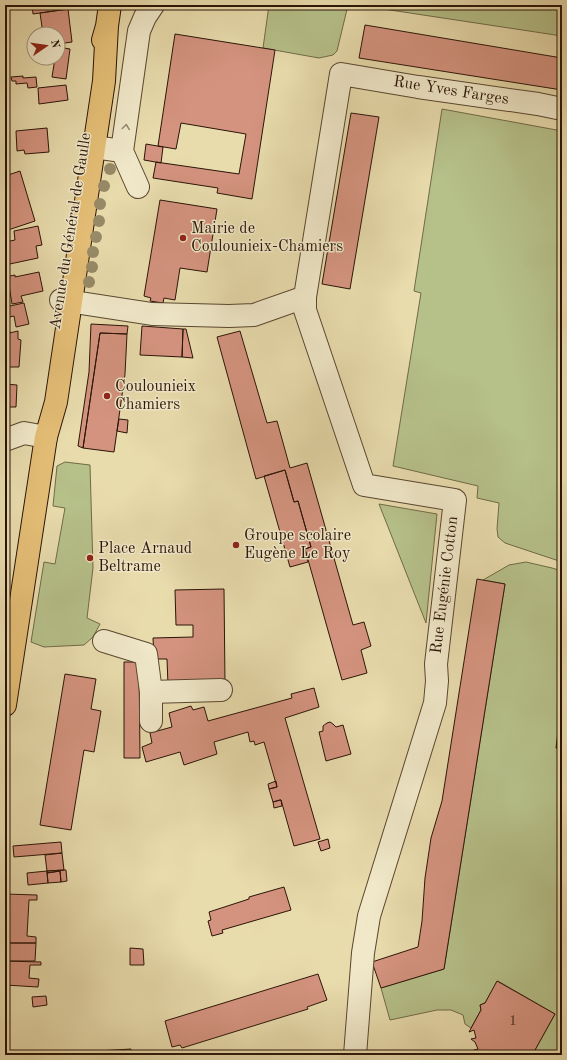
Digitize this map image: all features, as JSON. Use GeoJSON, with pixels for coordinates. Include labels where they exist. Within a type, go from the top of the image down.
{"type":"FeatureCollection","features":[{"type":"Feature","properties":{"kind":"main road","name":"Avenue du Général de Gaulle"},"geometry":{"type":"LineString","coordinates":[[5,705],[46,436],[46,402],[94,147],[104,81],[107,26],[110,5]]}},
{"type":"Feature","properties":{"kind":"main road","name":"Avenue du Général de Gaulle"},"geometry":{"type":"LineString","coordinates":[[66,301],[94,80],[107,26]]}},
{"type":"Feature","properties":{"kind":"street"},"geometry":{"type":"LineString","coordinates":[[138,187],[122,151],[139,31],[153,5]]}},
{"type":"Feature","properties":{"kind":"street","name":"Rue Yves Farges"},"geometry":{"type":"LineString","coordinates":[[341,74],[562,109]]}},
{"type":"Feature","properties":{"kind":"street","name":"Rue Eugénie Cotton"},"geometry":{"type":"LineString","coordinates":[[341,74],[305,310],[364,486],[455,500],[436,664],[437,681],[434,703],[370,916],[363,953],[355,1055]]}},
{"type":"Feature","properties":{"kind":"street"},"geometry":{"type":"LineString","coordinates":[[94,147],[122,151]]}},
{"type":"Feature","properties":{"kind":"street"},"geometry":{"type":"LineString","coordinates":[[66,301],[152,314],[229,316],[254,315],[306,297]]}},
{"type":"Feature","properties":{"kind":"street"},"geometry":{"type":"LineString","coordinates":[[5,440],[24,434],[46,436]]}},
{"type":"Feature","properties":{"kind":"street"},"geometry":{"type":"LineString","coordinates":[[104,641],[146,654],[151,692],[151,721]]}},
{"type":"Feature","properties":{"kind":"street"},"geometry":{"type":"LineString","coordinates":[[151,692],[221,690]]}},
{"type":"Feature","properties":{"kind":"green space"},"geometry":{"type":"Polygon","coordinates":[[[269,5],[348,5],[337,51],[333,55],[319,58],[263,48],[269,5]]]}},
{"type":"Feature","properties":{"kind":"green space"},"geometry":{"type":"Polygon","coordinates":[[[357,5],[562,5],[562,36],[357,5]]]}},
{"type":"Feature","properties":{"kind":"green space"},"geometry":{"type":"Polygon","coordinates":[[[442,109],[562,131],[562,562],[505,543],[498,537],[497,529],[499,503],[477,498],[478,486],[393,466],[421,293],[414,291],[442,109]]]}},
{"type":"Feature","properties":{"kind":"green space"},"geometry":{"type":"Polygon","coordinates":[[[65,462],[90,465],[93,568],[87,618],[100,624],[93,637],[84,645],[44,647],[31,642],[44,562],[55,564],[65,508],[53,506],[57,466],[65,462]]]}},
{"type":"Feature","properties":{"kind":"green space"},"geometry":{"type":"Polygon","coordinates":[[[379,504],[437,514],[426,623],[379,504]]]}},
{"type":"Feature","properties":{"kind":"green space"},"geometry":{"type":"Polygon","coordinates":[[[526,562],[562,571],[562,1055],[545,1055],[535,1050],[555,1014],[498,981],[485,1003],[480,1005],[481,1010],[471,1028],[465,1024],[463,1015],[451,1010],[437,1010],[390,1020],[381,988],[444,969],[505,584],[483,580],[509,565],[526,562]]]}},
{"type":"Feature","properties":{"kind":"building"},"geometry":{"type":"Polygon","coordinates":[[[32,5],[68,5],[68,9],[33,14],[32,5]]]}},
{"type":"Feature","properties":{"kind":"building"},"geometry":{"type":"Polygon","coordinates":[[[68,9],[72,42],[66,43],[66,26],[42,26],[40,13],[68,9]]]}},
{"type":"Feature","properties":{"kind":"building"},"geometry":{"type":"Polygon","coordinates":[[[365,25],[562,58],[562,90],[359,58],[365,25]]]}},
{"type":"Feature","properties":{"kind":"building"},"geometry":{"type":"Polygon","coordinates":[[[175,34],[275,50],[252,199],[217,193],[218,188],[153,178],[156,162],[239,174],[246,134],[181,123],[176,149],[158,146],[175,34]]]}},
{"type":"Feature","properties":{"kind":"building"},"geometry":{"type":"Polygon","coordinates":[[[66,48],[70,49],[66,79],[52,77],[54,66],[66,66],[66,48]]]}},
{"type":"Feature","properties":{"kind":"building"},"geometry":{"type":"Polygon","coordinates":[[[23,76],[23,78],[36,77],[37,87],[28,88],[27,83],[16,84],[16,81],[12,81],[11,77],[23,76]]]}},
{"type":"Feature","properties":{"kind":"building"},"geometry":{"type":"Polygon","coordinates":[[[66,85],[68,100],[39,104],[38,88],[66,85]]]}},
{"type":"Feature","properties":{"kind":"building"},"geometry":{"type":"Polygon","coordinates":[[[351,113],[379,117],[350,289],[322,284],[351,113]]]}},
{"type":"Feature","properties":{"kind":"building"},"geometry":{"type":"Polygon","coordinates":[[[47,128],[49,152],[25,154],[24,150],[17,151],[16,131],[47,128]]]}},
{"type":"Feature","properties":{"kind":"building"},"geometry":{"type":"Polygon","coordinates":[[[146,144],[163,147],[161,163],[144,160],[146,144]]]}},
{"type":"Feature","properties":{"kind":"building"},"geometry":{"type":"Polygon","coordinates":[[[20,171],[35,221],[5,231],[5,176],[20,171]]]}},
{"type":"Feature","properties":{"kind":"building","name":"Mairie de Coulounieix-Chamiers"},"geometry":{"type":"Polygon","coordinates":[[[160,200],[217,209],[207,272],[180,268],[175,300],[164,298],[163,303],[150,301],[151,298],[144,296],[160,200]]]}},
{"type":"Feature","properties":{"kind":"building"},"geometry":{"type":"Polygon","coordinates":[[[38,226],[42,245],[36,246],[38,258],[5,265],[5,242],[15,240],[14,231],[38,226]]]}},
{"type":"Feature","properties":{"kind":"building"},"geometry":{"type":"Polygon","coordinates":[[[39,272],[43,291],[21,296],[23,302],[12,304],[9,285],[5,286],[5,277],[15,275],[15,277],[39,272]]]}},
{"type":"Feature","properties":{"kind":"building"},"geometry":{"type":"Polygon","coordinates":[[[24,303],[29,324],[16,327],[14,316],[5,318],[5,307],[24,303]]]}},
{"type":"Feature","properties":{"kind":"building"},"geometry":{"type":"Polygon","coordinates":[[[91,324],[128,326],[127,334],[100,333],[83,448],[78,446],[89,372],[91,324]]]}},
{"type":"Feature","properties":{"kind":"building"},"geometry":{"type":"Polygon","coordinates":[[[142,326],[183,329],[182,357],[140,355],[142,326]]]}},
{"type":"Feature","properties":{"kind":"building"},"geometry":{"type":"Polygon","coordinates":[[[5,328],[9,328],[10,333],[5,334],[5,328]]]}},
{"type":"Feature","properties":{"kind":"building"},"geometry":{"type":"Polygon","coordinates":[[[183,329],[186,329],[193,358],[182,357],[183,329]]]}},
{"type":"Feature","properties":{"kind":"building"},"geometry":{"type":"Polygon","coordinates":[[[18,331],[18,339],[21,340],[19,367],[5,367],[5,334],[18,331]]]}},
{"type":"Feature","properties":{"kind":"building"},"geometry":{"type":"Polygon","coordinates":[[[240,331],[267,423],[277,421],[290,468],[307,463],[353,625],[364,622],[371,646],[361,650],[367,673],[342,680],[305,549],[311,547],[298,501],[294,502],[285,470],[256,479],[217,337],[240,331]]]}},
{"type":"Feature","properties":{"kind":"building","name":"Coulounieix Chamiers"},"geometry":{"type":"Polygon","coordinates":[[[100,333],[127,334],[125,374],[114,452],[83,448],[100,333]]]}},
{"type":"Feature","properties":{"kind":"building"},"geometry":{"type":"Polygon","coordinates":[[[5,384],[17,385],[16,407],[5,407],[5,384]]]}},
{"type":"Feature","properties":{"kind":"building"},"geometry":{"type":"Polygon","coordinates":[[[119,419],[128,420],[127,433],[117,431],[119,419]]]}},
{"type":"Feature","properties":{"kind":"building"},"geometry":{"type":"Polygon","coordinates":[[[5,462],[9,463],[5,480],[5,462]]]}},
{"type":"Feature","properties":{"kind":"building"},"geometry":{"type":"Polygon","coordinates":[[[285,470],[294,502],[298,501],[311,547],[305,549],[308,562],[290,567],[264,476],[285,470]]]}},
{"type":"Feature","properties":{"kind":"building"},"geometry":{"type":"Polygon","coordinates":[[[477,579],[505,584],[444,969],[381,988],[372,962],[418,947],[422,921],[425,878],[431,838],[442,801],[477,579]]]}},
{"type":"Feature","properties":{"kind":"building"},"geometry":{"type":"Polygon","coordinates":[[[224,589],[225,684],[168,685],[167,659],[154,659],[153,638],[193,637],[193,625],[176,625],[175,590],[224,589]]]}},
{"type":"Feature","properties":{"kind":"building"},"geometry":{"type":"Polygon","coordinates":[[[124,662],[139,662],[140,758],[124,758],[124,662]]]}},
{"type":"Feature","properties":{"kind":"building"},"geometry":{"type":"Polygon","coordinates":[[[65,674],[96,679],[91,709],[101,711],[94,752],[84,750],[71,830],[40,825],[65,674]]]}},
{"type":"Feature","properties":{"kind":"building"},"geometry":{"type":"Polygon","coordinates":[[[314,688],[319,707],[285,718],[320,839],[294,846],[281,800],[273,802],[269,789],[277,787],[264,742],[255,745],[254,741],[250,742],[248,732],[214,742],[217,754],[184,765],[180,752],[146,762],[142,747],[152,743],[150,733],[172,727],[169,713],[191,706],[193,710],[204,707],[208,721],[292,698],[291,694],[314,688]]]}},
{"type":"Feature","properties":{"kind":"building"},"geometry":{"type":"Polygon","coordinates":[[[330,722],[336,727],[343,725],[351,754],[326,761],[319,732],[323,731],[323,726],[330,722]]]}},
{"type":"Feature","properties":{"kind":"building"},"geometry":{"type":"Polygon","coordinates":[[[558,732],[562,733],[562,749],[556,748],[558,732]]]}},
{"type":"Feature","properties":{"kind":"building"},"geometry":{"type":"Polygon","coordinates":[[[276,781],[277,787],[269,789],[268,784],[276,781]]]}},
{"type":"Feature","properties":{"kind":"building"},"geometry":{"type":"Polygon","coordinates":[[[281,800],[282,806],[274,808],[273,802],[281,800]]]}},
{"type":"Feature","properties":{"kind":"building"},"geometry":{"type":"Polygon","coordinates":[[[328,839],[330,848],[321,851],[318,842],[328,839]]]}},
{"type":"Feature","properties":{"kind":"building"},"geometry":{"type":"Polygon","coordinates":[[[61,842],[62,853],[14,857],[13,846],[61,842]]]}},
{"type":"Feature","properties":{"kind":"building"},"geometry":{"type":"Polygon","coordinates":[[[62,853],[64,870],[47,871],[45,855],[62,853]]]}},
{"type":"Feature","properties":{"kind":"building"},"geometry":{"type":"Polygon","coordinates":[[[66,870],[67,881],[61,882],[60,871],[47,873],[47,871],[66,870]]]}},
{"type":"Feature","properties":{"kind":"building"},"geometry":{"type":"Polygon","coordinates":[[[47,871],[48,883],[28,885],[27,873],[47,871]]]}},
{"type":"Feature","properties":{"kind":"building"},"geometry":{"type":"Polygon","coordinates":[[[60,871],[61,882],[48,883],[47,873],[60,871]]]}},
{"type":"Feature","properties":{"kind":"building"},"geometry":{"type":"Polygon","coordinates":[[[284,887],[291,910],[222,930],[223,933],[212,936],[208,921],[211,920],[209,912],[249,899],[249,897],[284,887]]]}},
{"type":"Feature","properties":{"kind":"building"},"geometry":{"type":"Polygon","coordinates":[[[5,894],[37,895],[37,900],[29,900],[27,936],[36,937],[36,943],[5,943],[5,894]]]}},
{"type":"Feature","properties":{"kind":"building"},"geometry":{"type":"Polygon","coordinates":[[[5,943],[36,943],[35,961],[5,961],[5,943]]]}},
{"type":"Feature","properties":{"kind":"building"},"geometry":{"type":"Polygon","coordinates":[[[130,948],[143,949],[144,965],[130,965],[130,948]]]}},
{"type":"Feature","properties":{"kind":"building"},"geometry":{"type":"Polygon","coordinates":[[[5,961],[41,962],[41,965],[30,965],[29,978],[39,979],[38,987],[5,985],[5,961]]]}},
{"type":"Feature","properties":{"kind":"building"},"geometry":{"type":"Polygon","coordinates":[[[318,974],[327,1000],[307,1007],[308,1009],[182,1048],[180,1045],[172,1047],[165,1021],[318,974]]]}},
{"type":"Feature","properties":{"kind":"building"},"geometry":{"type":"Polygon","coordinates":[[[497,981],[555,1014],[533,1055],[457,1055],[478,1049],[475,1042],[471,1039],[476,1038],[474,1030],[469,1032],[481,1010],[480,1005],[485,1003],[497,981]]]}},
{"type":"Feature","properties":{"kind":"building"},"geometry":{"type":"Polygon","coordinates":[[[46,996],[47,1005],[33,1007],[32,997],[46,996]]]}},
{"type":"Feature","properties":{"kind":"building"},"geometry":{"type":"Polygon","coordinates":[[[131,1049],[131,1055],[33,1055],[131,1049]]]}},
{"type":"Feature","properties":{"kind":"building"},"geometry":{"type":"Polygon","coordinates":[[[535,1050],[545,1055],[533,1055],[535,1050]]]}},
{"type":"Feature","properties":{"kind":"place","name":"Mairie de Coulounieix-Chamiers"},"geometry":{"type":"Point","coordinates":[183,238]}},
{"type":"Feature","properties":{"kind":"place","name":"Coulounieix Chamiers"},"geometry":{"type":"Point","coordinates":[107,396]}},
{"type":"Feature","properties":{"kind":"place","name":"Groupe scolaire Eugène Le Roy"},"geometry":{"type":"Point","coordinates":[236,545]}},
{"type":"Feature","properties":{"kind":"place","name":"Place Arnaud Beltrame"},"geometry":{"type":"Point","coordinates":[90,558]}}]}
